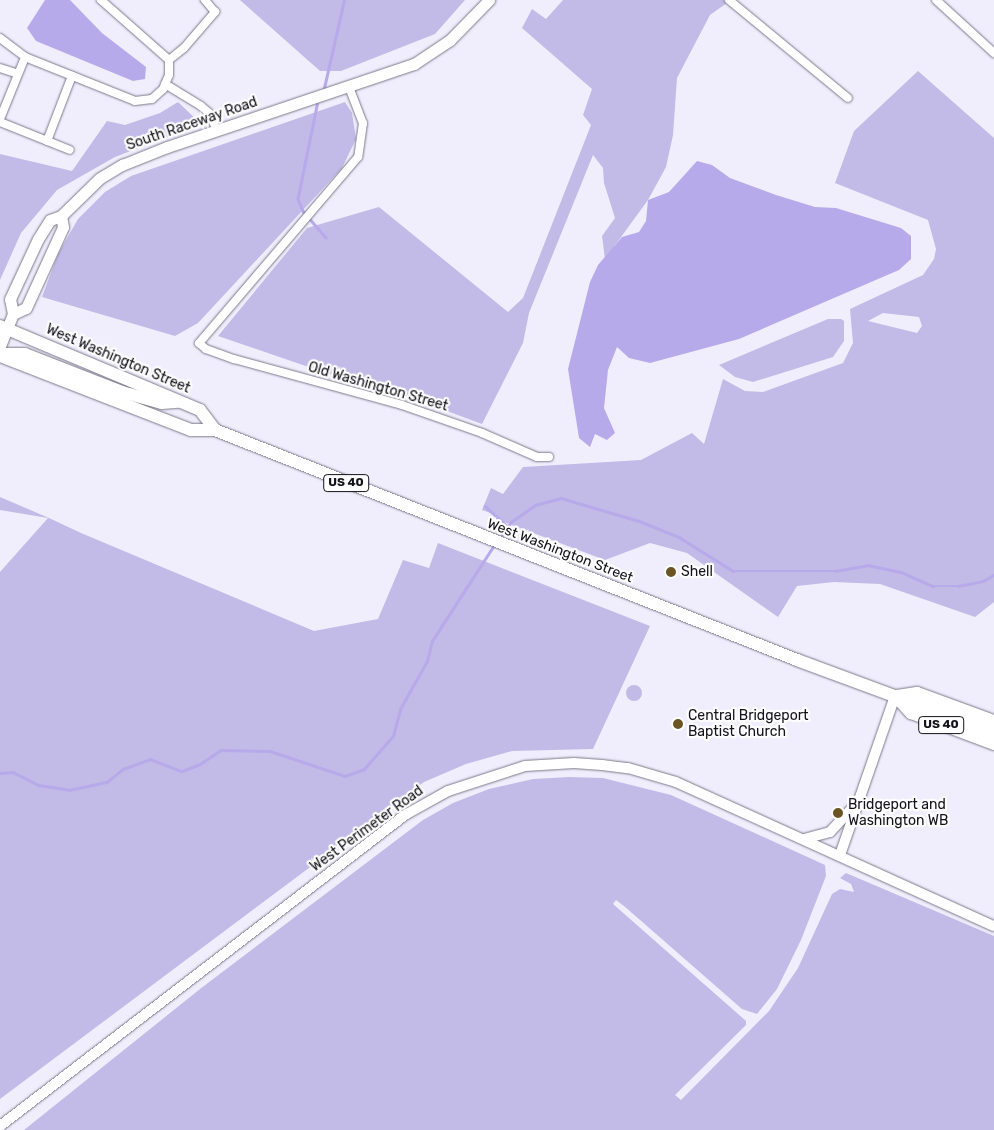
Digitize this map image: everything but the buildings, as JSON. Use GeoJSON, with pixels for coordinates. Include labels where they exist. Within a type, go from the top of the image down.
{"type":"FeatureCollection","features":[{"type":"Feature","properties":{"kind":"main road","name":"South Raceway Road"},"geometry":{"type":"LineString","coordinates":[[14,314],[10,299],[30,255],[50,220],[61,216],[82,193],[122,165],[217,130],[414,64],[434,52],[462,30],[488,0]]}},
{"type":"Feature","properties":{"kind":"main road","name":"South Raceway Road"},"geometry":{"type":"LineString","coordinates":[[0,346],[3,327],[14,314],[26,308],[63,227],[61,216]]}},
{"type":"Feature","properties":{"kind":"main road","name":"West Washington Street"},"geometry":{"type":"LineString","coordinates":[[3,327],[200,410],[215,430]]}},
{"type":"Feature","properties":{"kind":"main road"},"geometry":{"type":"LineString","coordinates":[[0,355],[25,354],[122,392],[162,403],[180,402]]}},
{"type":"Feature","properties":{"kind":"main road","name":"West Washington Street"},"geometry":{"type":"LineString","coordinates":[[0,355],[191,430],[215,430],[476,534],[895,696],[911,713],[994,744]]}},
{"type":"Feature","properties":{"kind":"main road","name":"West Washington Street"},"geometry":{"type":"LineString","coordinates":[[895,696],[917,693],[994,721]]}},
{"type":"Feature","properties":{"kind":"main road"},"geometry":{"type":"LineString","coordinates":[[895,696],[994,733]]}},
{"type":"Feature","properties":{"kind":"street"},"geometry":{"type":"LineString","coordinates":[[0,38],[25,57],[72,76],[136,101],[152,99],[165,84],[169,75],[169,60],[102,0]]}},
{"type":"Feature","properties":{"kind":"street"},"geometry":{"type":"LineString","coordinates":[[110,8],[116,0]]}},
{"type":"Feature","properties":{"kind":"street"},"geometry":{"type":"LineString","coordinates":[[169,60],[184,48],[215,12],[205,0]]}},
{"type":"Feature","properties":{"kind":"street"},"geometry":{"type":"LineString","coordinates":[[729,0],[848,98]]}},
{"type":"Feature","properties":{"kind":"street"},"geometry":{"type":"LineString","coordinates":[[936,0],[994,53]]}},
{"type":"Feature","properties":{"kind":"street"},"geometry":{"type":"LineString","coordinates":[[25,57],[0,120],[70,150]]}},
{"type":"Feature","properties":{"kind":"street"},"geometry":{"type":"LineString","coordinates":[[0,68],[18,74]]}},
{"type":"Feature","properties":{"kind":"street"},"geometry":{"type":"LineString","coordinates":[[47,141],[72,76]]}},
{"type":"Feature","properties":{"kind":"street"},"geometry":{"type":"LineString","coordinates":[[165,84],[205,110],[217,130]]}},
{"type":"Feature","properties":{"kind":"street","name":"Old Washington Street"},"geometry":{"type":"LineString","coordinates":[[349,87],[362,116],[361,148],[353,164],[199,343],[206,349],[234,359],[402,405],[482,432],[537,457],[549,457]]}},
{"type":"Feature","properties":{"kind":"street"},"geometry":{"type":"LineString","coordinates":[[840,854],[895,696]]}},
{"type":"Feature","properties":{"kind":"street","name":"West Perimeter Road"},"geometry":{"type":"LineString","coordinates":[[0,1126],[405,815],[426,802],[471,782],[500,772],[547,764],[628,768],[676,782],[840,854],[994,926]]}},
{"type":"Feature","properties":{"kind":"street"},"geometry":{"type":"LineString","coordinates":[[804,839],[830,832],[858,801]]}},
{"type":"Feature","properties":{"kind":"shaded area"},"geometry":{"type":"Polygon","coordinates":[[[45,0],[70,0],[102,33],[146,67],[145,79],[133,81],[36,41],[27,28],[45,0]]]}},
{"type":"Feature","properties":{"kind":"shaded area"},"geometry":{"type":"Polygon","coordinates":[[[240,0],[465,0],[435,34],[341,71],[320,71],[240,0]]]}},
{"type":"Feature","properties":{"kind":"shaded area"},"geometry":{"type":"Polygon","coordinates":[[[563,0],[731,0],[710,15],[677,78],[673,135],[666,167],[648,200],[605,259],[602,236],[615,218],[604,183],[603,168],[593,155],[529,313],[523,343],[482,424],[390,390],[326,373],[218,336],[307,228],[379,207],[508,312],[523,298],[591,125],[583,115],[592,89],[522,28],[532,9],[546,19],[563,0]]]}},
{"type":"Feature","properties":{"kind":"shaded area"},"geometry":{"type":"Polygon","coordinates":[[[918,71],[994,138],[994,602],[975,617],[880,584],[834,582],[797,586],[778,617],[687,553],[650,543],[605,560],[496,519],[494,514],[482,510],[491,488],[503,494],[523,467],[641,460],[692,433],[704,444],[723,379],[745,391],[763,392],[843,363],[853,343],[850,309],[923,275],[934,259],[936,249],[928,220],[835,183],[854,131],[918,71]],[[883,313],[868,321],[917,333],[922,326],[919,317],[883,313]]]}},
{"type":"Feature","properties":{"kind":"shaded area"},"geometry":{"type":"Polygon","coordinates":[[[178,102],[201,124],[115,157],[57,190],[21,233],[0,280],[0,154],[72,171],[107,121],[125,125],[160,113],[178,102]]]}},
{"type":"Feature","properties":{"kind":"shaded area"},"geometry":{"type":"Polygon","coordinates":[[[345,102],[352,113],[356,139],[342,168],[198,323],[175,336],[42,297],[58,254],[78,219],[105,192],[131,176],[345,102]]]}},
{"type":"Feature","properties":{"kind":"shaded area"},"geometry":{"type":"Polygon","coordinates":[[[697,161],[712,165],[730,178],[776,195],[815,207],[836,208],[901,228],[911,236],[911,259],[899,270],[739,339],[650,363],[629,358],[617,347],[608,370],[604,408],[615,433],[607,440],[595,434],[590,447],[579,438],[568,369],[590,282],[598,265],[622,237],[639,232],[646,221],[648,200],[669,192],[697,161]]]}},
{"type":"Feature","properties":{"kind":"shaded area"},"geometry":{"type":"Polygon","coordinates":[[[828,319],[841,319],[844,321],[844,341],[833,357],[753,382],[735,377],[719,365],[828,319]]]}},
{"type":"Feature","properties":{"kind":"shaded area"},"geometry":{"type":"Polygon","coordinates":[[[0,497],[314,631],[378,619],[403,560],[429,568],[438,543],[650,626],[593,749],[512,751],[466,764],[424,782],[0,1099],[0,572],[48,518],[0,510],[0,497]]]}},
{"type":"Feature","properties":{"kind":"shaded area"},"geometry":{"type":"Polygon","coordinates":[[[634,685],[640,687],[642,693],[640,699],[634,701],[628,699],[626,693],[628,687],[634,685]]]}},
{"type":"Feature","properties":{"kind":"shaded area"},"geometry":{"type":"Polygon","coordinates":[[[603,778],[671,795],[825,865],[826,876],[801,940],[777,989],[757,1014],[742,1009],[624,906],[616,900],[613,904],[746,1021],[746,1025],[675,1095],[681,1100],[769,1011],[798,968],[832,894],[840,889],[854,892],[851,884],[840,878],[846,873],[994,936],[994,1130],[24,1130],[200,989],[423,820],[453,803],[489,789],[533,779],[603,778]]]}},
{"type":"Feature","properties":{"kind":"waterway"},"geometry":{"type":"LineString","coordinates":[[324,88],[344,0]]}},
{"type":"Feature","properties":{"kind":"waterway"},"geometry":{"type":"LineString","coordinates":[[318,101],[298,199],[303,211],[326,237]]}},
{"type":"Feature","properties":{"kind":"waterway"},"geometry":{"type":"LineString","coordinates":[[499,539],[511,522],[535,505],[561,498],[639,521],[679,537],[733,571],[835,571],[868,565],[901,572],[933,586],[958,586],[983,581],[994,575]]}},
{"type":"Feature","properties":{"kind":"waterway"},"geometry":{"type":"LineString","coordinates":[[485,506],[507,526]]}},
{"type":"Feature","properties":{"kind":"waterway"},"geometry":{"type":"LineString","coordinates":[[0,773],[13,772],[39,785],[69,790],[107,782],[123,769],[150,759],[182,771],[200,764],[221,750],[270,751],[345,776],[364,769],[393,736],[400,709],[427,661],[432,641],[494,545]]}},
{"type":"Feature","properties":{"kind":"place","name":"Shell"},"geometry":{"type":"Point","coordinates":[671,572]}},
{"type":"Feature","properties":{"kind":"place","name":"Central Bridgeport Baptist Church"},"geometry":{"type":"Point","coordinates":[678,724]}},
{"type":"Feature","properties":{"kind":"place","name":"Bridgeport and Washington WB"},"geometry":{"type":"Point","coordinates":[838,813]}}]}
